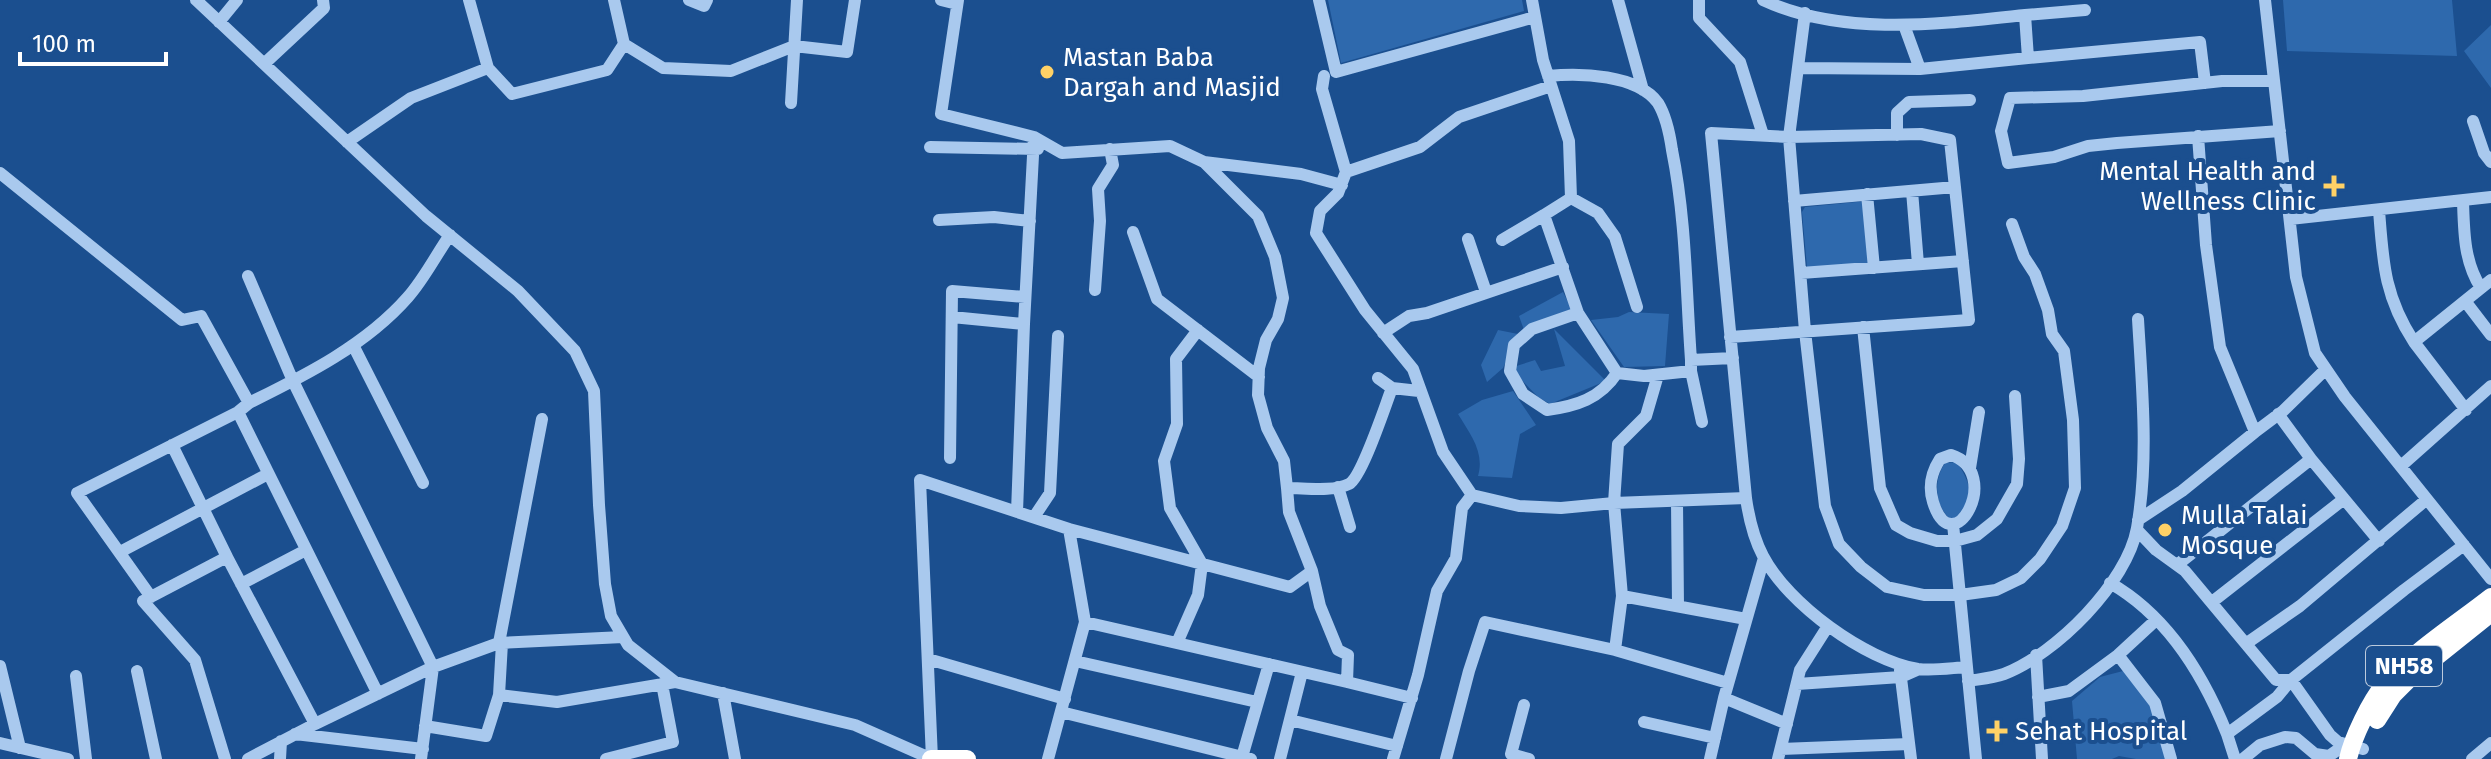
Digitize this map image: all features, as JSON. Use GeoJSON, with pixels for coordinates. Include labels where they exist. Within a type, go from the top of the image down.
{"type":"FeatureCollection","features":[{"type":"Feature","properties":{"kind":"highway","name":"NH58"},"geometry":{"type":"LineString","coordinates":[[2356,753],[2382,687],[2402,667],[2491,597]]}},
{"type":"Feature","properties":{"kind":"highway","name":"NH58"},"geometry":{"type":"LineString","coordinates":[[2356,753],[2393,695],[2491,613]]}},
{"type":"Feature","properties":{"kind":"highway"},"geometry":{"type":"LineString","coordinates":[[931,759],[967,759]]}},
{"type":"Feature","properties":{"kind":"street"},"geometry":{"type":"LineString","coordinates":[[196,0],[347,142],[450,235],[518,291],[575,351],[594,391],[605,584],[611,616],[628,645],[669,683],[673,742],[606,759]]}},
{"type":"Feature","properties":{"kind":"street"},"geometry":{"type":"LineString","coordinates":[[219,22],[237,0]]}},
{"type":"Feature","properties":{"kind":"street"},"geometry":{"type":"LineString","coordinates":[[264,64],[324,8],[323,0]]}},
{"type":"Feature","properties":{"kind":"street"},"geometry":{"type":"LineString","coordinates":[[614,0],[624,44],[663,68],[731,71],[794,46],[847,52],[855,0]]}},
{"type":"Feature","properties":{"kind":"street"},"geometry":{"type":"LineString","coordinates":[[689,0],[704,6],[707,0]]}},
{"type":"Feature","properties":{"kind":"street"},"geometry":{"type":"LineString","coordinates":[[791,103],[797,0]]}},
{"type":"Feature","properties":{"kind":"street"},"geometry":{"type":"LineString","coordinates":[[941,0],[958,2],[941,114],[1034,144]]}},
{"type":"Feature","properties":{"kind":"street"},"geometry":{"type":"LineString","coordinates":[[1319,0],[1336,72],[1535,17]]}},
{"type":"Feature","properties":{"kind":"street"},"geometry":{"type":"LineString","coordinates":[[1532,0],[1549,81],[1569,141],[1571,198]]}},
{"type":"Feature","properties":{"kind":"street"},"geometry":{"type":"LineString","coordinates":[[1618,0],[1643,90]]}},
{"type":"Feature","properties":{"kind":"street"},"geometry":{"type":"LineString","coordinates":[[1699,0],[1699,18],[1740,62],[1763,135]]}},
{"type":"Feature","properties":{"kind":"street"},"geometry":{"type":"LineString","coordinates":[[1763,0],[1782,9],[1842,21],[1904,25],[2085,10]]}},
{"type":"Feature","properties":{"kind":"street"},"geometry":{"type":"LineString","coordinates":[[2265,0],[2296,277],[2315,353],[2491,579]]}},
{"type":"Feature","properties":{"kind":"street"},"geometry":{"type":"LineString","coordinates":[[468,1],[488,68],[512,94],[607,70],[624,44]]}},
{"type":"Feature","properties":{"kind":"street"},"geometry":{"type":"LineString","coordinates":[[1805,13],[1789,137],[1805,331],[1825,506],[1839,544],[1861,567],[1887,587],[1924,595],[1960,595],[1996,590],[2021,578],[2040,559],[2062,526],[2075,488],[2073,420],[2064,351],[2052,334],[2035,274],[2024,257],[2012,224]]}},
{"type":"Feature","properties":{"kind":"street"},"geometry":{"type":"LineString","coordinates":[[2025,15],[2028,58]]}},
{"type":"Feature","properties":{"kind":"street"},"geometry":{"type":"LineString","coordinates":[[1904,25],[1920,69]]}},
{"type":"Feature","properties":{"kind":"street"},"geometry":{"type":"LineString","coordinates":[[1798,68],[1920,69],[2200,42],[2205,83]]}},
{"type":"Feature","properties":{"kind":"street"},"geometry":{"type":"LineString","coordinates":[[347,142],[411,98],[488,68]]}},
{"type":"Feature","properties":{"kind":"street"},"geometry":{"type":"LineString","coordinates":[[1324,76],[1322,89],[1346,172],[1338,193],[1320,211],[1316,233],[1365,310],[1413,369],[1443,452],[1472,495],[1533,507],[1561,508],[1746,498]]}},
{"type":"Feature","properties":{"kind":"street"},"geometry":{"type":"LineString","coordinates":[[1346,172],[1420,147],[1459,117],[1549,81],[1604,76],[1643,90],[1658,104],[1669,135],[1680,189],[1691,366],[1702,422]]}},
{"type":"Feature","properties":{"kind":"street"},"geometry":{"type":"LineString","coordinates":[[2274,81],[2205,83],[2056,97],[2010,98],[2001,131],[2008,163],[2054,157],[2088,146],[2280,131]]}},
{"type":"Feature","properties":{"kind":"street"},"geometry":{"type":"LineString","coordinates":[[1897,135],[1897,113],[1909,102],[1970,100]]}},
{"type":"Feature","properties":{"kind":"street"},"geometry":{"type":"LineString","coordinates":[[2473,121],[2484,153],[2491,162]]}},
{"type":"Feature","properties":{"kind":"street"},"geometry":{"type":"LineString","coordinates":[[1730,337],[1969,320],[1950,140],[1921,134],[1789,137],[1711,133],[1730,337],[1746,498],[1749,524],[1764,558],[1784,584],[1828,626],[1869,653],[1919,669],[2005,674],[2059,641],[2097,604],[2129,553],[2137,525],[2142,473],[2143,415],[2138,319]]}},
{"type":"Feature","properties":{"kind":"street"},"geometry":{"type":"LineString","coordinates":[[2198,136],[2206,245],[2220,347],[2255,432]]}},
{"type":"Feature","properties":{"kind":"street"},"geometry":{"type":"LineString","coordinates":[[1017,512],[1034,144]]}},
{"type":"Feature","properties":{"kind":"street"},"geometry":{"type":"LineString","coordinates":[[930,147],[1034,144],[1050,146],[1062,153],[1170,146],[1204,162],[1301,174],[1342,185]]}},
{"type":"Feature","properties":{"kind":"street"},"geometry":{"type":"LineString","coordinates":[[1095,290],[1100,221],[1098,189],[1113,165],[1110,149]]}},
{"type":"Feature","properties":{"kind":"street"},"geometry":{"type":"LineString","coordinates":[[1204,162],[1258,216],[1275,257],[1283,298],[1278,319],[1266,340],[1258,395],[1267,428],[1284,461],[1289,512],[1312,571],[1320,606],[1338,650],[1348,655],[1347,682]]}},
{"type":"Feature","properties":{"kind":"street"},"geometry":{"type":"LineString","coordinates":[[0,173],[182,320],[201,316],[249,403]]}},
{"type":"Feature","properties":{"kind":"street"},"geometry":{"type":"LineString","coordinates":[[1794,201],[1955,187]]}},
{"type":"Feature","properties":{"kind":"street"},"geometry":{"type":"LineString","coordinates":[[1912,191],[1918,264]]}},
{"type":"Feature","properties":{"kind":"street"},"geometry":{"type":"LineString","coordinates":[[1867,194],[1874,268]]}},
{"type":"Feature","properties":{"kind":"street"},"geometry":{"type":"LineString","coordinates":[[2290,219],[2491,197]]}},
{"type":"Feature","properties":{"kind":"street"},"geometry":{"type":"LineString","coordinates":[[1502,240],[1571,198]]}},
{"type":"Feature","properties":{"kind":"street"},"geometry":{"type":"LineString","coordinates":[[1571,198],[1598,213],[1615,237],[1637,307]]}},
{"type":"Feature","properties":{"kind":"street"},"geometry":{"type":"LineString","coordinates":[[2414,342],[2486,284],[2471,273],[2465,243],[2463,201]]}},
{"type":"Feature","properties":{"kind":"street"},"geometry":{"type":"LineString","coordinates":[[2379,210],[2389,296],[2414,342],[2466,410]]}},
{"type":"Feature","properties":{"kind":"street"},"geometry":{"type":"LineString","coordinates":[[1544,215],[1578,313],[1617,373]]}},
{"type":"Feature","properties":{"kind":"street"},"geometry":{"type":"LineString","coordinates":[[939,220],[994,217],[1030,221]]}},
{"type":"Feature","properties":{"kind":"street"},"geometry":{"type":"LineString","coordinates":[[1133,232],[1157,299],[1259,377]]}},
{"type":"Feature","properties":{"kind":"street"},"geometry":{"type":"LineString","coordinates":[[151,597],[77,493],[238,412],[371,334],[410,296],[450,235]]}},
{"type":"Feature","properties":{"kind":"street"},"geometry":{"type":"LineString","coordinates":[[1468,239],[1486,292]]}},
{"type":"Feature","properties":{"kind":"street"},"geometry":{"type":"LineString","coordinates":[[1801,273],[1963,261]]}},
{"type":"Feature","properties":{"kind":"street"},"geometry":{"type":"LineString","coordinates":[[1383,333],[1409,316],[1427,313],[1563,267]]}},
{"type":"Feature","properties":{"kind":"street"},"geometry":{"type":"LineString","coordinates":[[248,276],[293,381],[433,667],[422,754],[295,734]]}},
{"type":"Feature","properties":{"kind":"street"},"geometry":{"type":"LineString","coordinates":[[950,458],[952,291],[1025,297]]}},
{"type":"Feature","properties":{"kind":"street"},"geometry":{"type":"LineString","coordinates":[[2465,301],[2491,335]]}},
{"type":"Feature","properties":{"kind":"street"},"geometry":{"type":"LineString","coordinates":[[1578,313],[1532,329],[1514,345],[1510,371],[1523,394],[1547,410],[1577,406],[1607,388],[1617,373]]}},
{"type":"Feature","properties":{"kind":"street"},"geometry":{"type":"LineString","coordinates":[[952,317],[1024,324]]}},
{"type":"Feature","properties":{"kind":"street"},"geometry":{"type":"LineString","coordinates":[[1863,327],[1880,488],[1896,525],[1910,533],[1937,541],[1955,541],[1977,535],[1997,519],[2017,484],[2019,459],[2015,396]]}},
{"type":"Feature","properties":{"kind":"street"},"geometry":{"type":"LineString","coordinates":[[1177,643],[1198,595],[1202,564],[1170,508],[1164,461],[1177,424],[1176,359],[1198,330]]}},
{"type":"Feature","properties":{"kind":"street"},"geometry":{"type":"LineString","coordinates":[[1034,517],[1050,493],[1058,336]]}},
{"type":"Feature","properties":{"kind":"street"},"geometry":{"type":"LineString","coordinates":[[353,345],[423,483]]}},
{"type":"Feature","properties":{"kind":"street"},"geometry":{"type":"LineString","coordinates":[[1617,373],[1658,375],[1733,358]]}},
{"type":"Feature","properties":{"kind":"street"},"geometry":{"type":"LineString","coordinates":[[2137,525],[2278,414],[2326,369]]}},
{"type":"Feature","properties":{"kind":"street"},"geometry":{"type":"LineString","coordinates":[[1615,650],[1622,596],[1614,503],[1618,444],[1646,416],[1658,375]]}},
{"type":"Feature","properties":{"kind":"street"},"geometry":{"type":"LineString","coordinates":[[1378,378],[1392,388],[1419,391]]}},
{"type":"Feature","properties":{"kind":"street"},"geometry":{"type":"LineString","coordinates":[[2401,466],[2491,386]]}},
{"type":"Feature","properties":{"kind":"street"},"geometry":{"type":"LineString","coordinates":[[1287,488],[1338,487],[1352,483],[1361,469],[1392,388]]}},
{"type":"Feature","properties":{"kind":"street"},"geometry":{"type":"LineString","coordinates":[[238,412],[378,694]]}},
{"type":"Feature","properties":{"kind":"street"},"geometry":{"type":"LineString","coordinates":[[1970,468],[1962,459],[1951,455],[1940,459],[1933,472],[1930,484],[1936,510],[1944,521],[1953,524],[1962,522],[1973,505],[1974,485],[1970,468],[1979,412]]}},
{"type":"Feature","properties":{"kind":"street"},"geometry":{"type":"LineString","coordinates":[[2278,414],[2379,541]]}},
{"type":"Feature","properties":{"kind":"street"},"geometry":{"type":"LineString","coordinates":[[425,726],[486,736],[499,695],[500,643],[542,419]]}},
{"type":"Feature","properties":{"kind":"street"},"geometry":{"type":"LineString","coordinates":[[172,445],[315,724]]}},
{"type":"Feature","properties":{"kind":"street"},"geometry":{"type":"LineString","coordinates":[[2177,565],[2311,459]]}},
{"type":"Feature","properties":{"kind":"street"},"geometry":{"type":"LineString","coordinates":[[120,552],[268,474]]}},
{"type":"Feature","properties":{"kind":"street"},"geometry":{"type":"LineString","coordinates":[[499,695],[557,702],[669,683],[855,725],[931,759],[920,480],[1069,529],[1290,587],[1312,571]]}},
{"type":"Feature","properties":{"kind":"street"},"geometry":{"type":"LineString","coordinates":[[1338,487],[1350,527]]}},
{"type":"Feature","properties":{"kind":"street"},"geometry":{"type":"LineString","coordinates":[[1290,720],[1395,753],[1412,698],[1437,591],[1456,558],[1462,508],[1472,495]]}},
{"type":"Feature","properties":{"kind":"street"},"geometry":{"type":"LineString","coordinates":[[2212,602],[2344,499]]}},
{"type":"Feature","properties":{"kind":"street"},"geometry":{"type":"LineString","coordinates":[[2247,643],[2300,606],[2427,499]]}},
{"type":"Feature","properties":{"kind":"street"},"geometry":{"type":"LineString","coordinates":[[1677,502],[1678,606]]}},
{"type":"Feature","properties":{"kind":"street"},"geometry":{"type":"LineString","coordinates":[[1953,524],[1976,759]]}},
{"type":"Feature","properties":{"kind":"street"},"geometry":{"type":"LineString","coordinates":[[2137,525],[2156,550],[2185,571],[2276,680],[2291,680]]}},
{"type":"Feature","properties":{"kind":"street"},"geometry":{"type":"LineString","coordinates":[[1048,759],[1085,622],[1069,529]]}},
{"type":"Feature","properties":{"kind":"street"},"geometry":{"type":"LineString","coordinates":[[2227,734],[2464,545]]}},
{"type":"Feature","properties":{"kind":"street"},"geometry":{"type":"LineString","coordinates":[[241,584],[306,550]]}},
{"type":"Feature","properties":{"kind":"street"},"geometry":{"type":"LineString","coordinates":[[225,759],[195,660],[143,601],[227,557]]}},
{"type":"Feature","properties":{"kind":"street"},"geometry":{"type":"LineString","coordinates":[[1710,759],[1764,558]]}},
{"type":"Feature","properties":{"kind":"street"},"geometry":{"type":"LineString","coordinates":[[2110,583],[2156,620],[2186,654],[2201,676],[2235,759]]}},
{"type":"Feature","properties":{"kind":"street"},"geometry":{"type":"LineString","coordinates":[[1622,596],[1746,619]]}},
{"type":"Feature","properties":{"kind":"street"},"geometry":{"type":"LineString","coordinates":[[2038,697],[2069,691],[2118,655],[2156,620]]}},
{"type":"Feature","properties":{"kind":"street"},"geometry":{"type":"LineString","coordinates":[[1085,622],[1412,698]]}},
{"type":"Feature","properties":{"kind":"street"},"geometry":{"type":"LineString","coordinates":[[1446,759],[1485,622],[1615,650],[1728,683]]}},
{"type":"Feature","properties":{"kind":"street"},"geometry":{"type":"LineString","coordinates":[[1828,626],[1800,670],[1780,754],[1909,744]]}},
{"type":"Feature","properties":{"kind":"street"},"geometry":{"type":"LineString","coordinates":[[248,759],[433,667],[500,643],[623,637]]}},
{"type":"Feature","properties":{"kind":"street"},"geometry":{"type":"LineString","coordinates":[[2036,655],[2042,759]]}},
{"type":"Feature","properties":{"kind":"street"},"geometry":{"type":"LineString","coordinates":[[2118,655],[2155,703],[2171,759]]}},
{"type":"Feature","properties":{"kind":"street"},"geometry":{"type":"LineString","coordinates":[[928,659],[1063,705],[1247,758],[1257,702],[1269,664]]}},
{"type":"Feature","properties":{"kind":"street"},"geometry":{"type":"LineString","coordinates":[[1075,661],[1257,702]]}},
{"type":"Feature","properties":{"kind":"street"},"geometry":{"type":"LineString","coordinates":[[1899,663],[1911,759]]}},
{"type":"Feature","properties":{"kind":"street"},"geometry":{"type":"LineString","coordinates":[[0,666],[9,745],[4,759]]}},
{"type":"Feature","properties":{"kind":"street"},"geometry":{"type":"LineString","coordinates":[[1797,684],[1901,677],[1919,669]]}},
{"type":"Feature","properties":{"kind":"street"},"geometry":{"type":"LineString","coordinates":[[137,671],[156,759]]}},
{"type":"Feature","properties":{"kind":"street"},"geometry":{"type":"LineString","coordinates":[[1280,759],[1302,672]]}},
{"type":"Feature","properties":{"kind":"street"},"geometry":{"type":"LineString","coordinates":[[76,676],[86,759]]}},
{"type":"Feature","properties":{"kind":"street"},"geometry":{"type":"LineString","coordinates":[[2291,680],[2330,735],[2356,753]]}},
{"type":"Feature","properties":{"kind":"street"},"geometry":{"type":"LineString","coordinates":[[723,693],[735,759]]}},
{"type":"Feature","properties":{"kind":"street"},"geometry":{"type":"LineString","coordinates":[[1724,698],[1787,724]]}},
{"type":"Feature","properties":{"kind":"street"},"geometry":{"type":"LineString","coordinates":[[1524,705],[1510,756],[1529,759]]}},
{"type":"Feature","properties":{"kind":"street"},"geometry":{"type":"LineString","coordinates":[[1644,722],[1715,738]]}},
{"type":"Feature","properties":{"kind":"street"},"geometry":{"type":"LineString","coordinates":[[2243,759],[2260,745],[2285,737],[2296,738],[2315,754],[2327,757],[2342,747],[2356,753]]}},
{"type":"Feature","properties":{"kind":"street"},"geometry":{"type":"LineString","coordinates":[[280,759],[281,741]]}},
{"type":"Feature","properties":{"kind":"street"},"geometry":{"type":"LineString","coordinates":[[2472,759],[2491,743]]}},
{"type":"Feature","properties":{"kind":"street"},"geometry":{"type":"LineString","coordinates":[[9,745],[68,759]]}},
{"type":"Feature","properties":{"kind":"shaded area"},"geometry":{"type":"Polygon","coordinates":[[[1328,0],[1522,0],[1524,11],[1341,63],[1328,0]]]}},
{"type":"Feature","properties":{"kind":"shaded area"},"geometry":{"type":"Polygon","coordinates":[[[2283,0],[2452,0],[2457,56],[2287,51],[2283,0]]]}},
{"type":"Feature","properties":{"kind":"shaded area"},"geometry":{"type":"Polygon","coordinates":[[[2491,25],[2491,88],[2464,51],[2491,25]]]}},
{"type":"Feature","properties":{"kind":"shaded area"},"geometry":{"type":"Polygon","coordinates":[[[1867,201],[1870,265],[1807,267],[1802,212],[1805,207],[1867,201]]]}},
{"type":"Feature","properties":{"kind":"shaded area"},"geometry":{"type":"Polygon","coordinates":[[[1563,292],[1572,310],[1524,330],[1519,316],[1563,292]]]}},
{"type":"Feature","properties":{"kind":"shaded area"},"geometry":{"type":"Polygon","coordinates":[[[1629,312],[1669,314],[1665,366],[1624,367],[1591,320],[1618,317],[1629,312]]]}},
{"type":"Feature","properties":{"kind":"shaded area"},"geometry":{"type":"Polygon","coordinates":[[[1554,329],[1606,381],[1550,404],[1538,397],[1510,368],[1535,360],[1541,371],[1565,366],[1554,329]]]}},
{"type":"Feature","properties":{"kind":"shaded area"},"geometry":{"type":"Polygon","coordinates":[[[1498,330],[1518,334],[1503,368],[1487,382],[1481,365],[1498,330]]]}},
{"type":"Feature","properties":{"kind":"shaded area"},"geometry":{"type":"Polygon","coordinates":[[[1513,391],[1536,425],[1520,434],[1512,478],[1478,476],[1478,451],[1458,414],[1482,400],[1513,391]]]}},
{"type":"Feature","properties":{"kind":"shaded area"},"geometry":{"type":"Polygon","coordinates":[[[1957,462],[1967,480],[1969,494],[1965,507],[1954,522],[1939,503],[1937,487],[1945,463],[1957,462]]]}},
{"type":"Feature","properties":{"kind":"shaded area"},"geometry":{"type":"Polygon","coordinates":[[[2123,671],[2148,700],[2168,759],[2119,756],[2112,759],[2077,759],[2072,701],[2100,677],[2123,671]]]}},
{"type":"Feature","properties":{"kind":"place","name":"Mastan Baba Dargah and Masjid"},"geometry":{"type":"Point","coordinates":[1047,72]}},
{"type":"Feature","properties":{"kind":"place","name":"Mental Health and Wellness Clinic"},"geometry":{"type":"Point","coordinates":[2334,186]}},
{"type":"Feature","properties":{"kind":"place","name":"Mulla Talai Mosque"},"geometry":{"type":"Point","coordinates":[2165,530]}},
{"type":"Feature","properties":{"kind":"place","name":"Sehat Hospital"},"geometry":{"type":"Point","coordinates":[1997,731]}}]}
